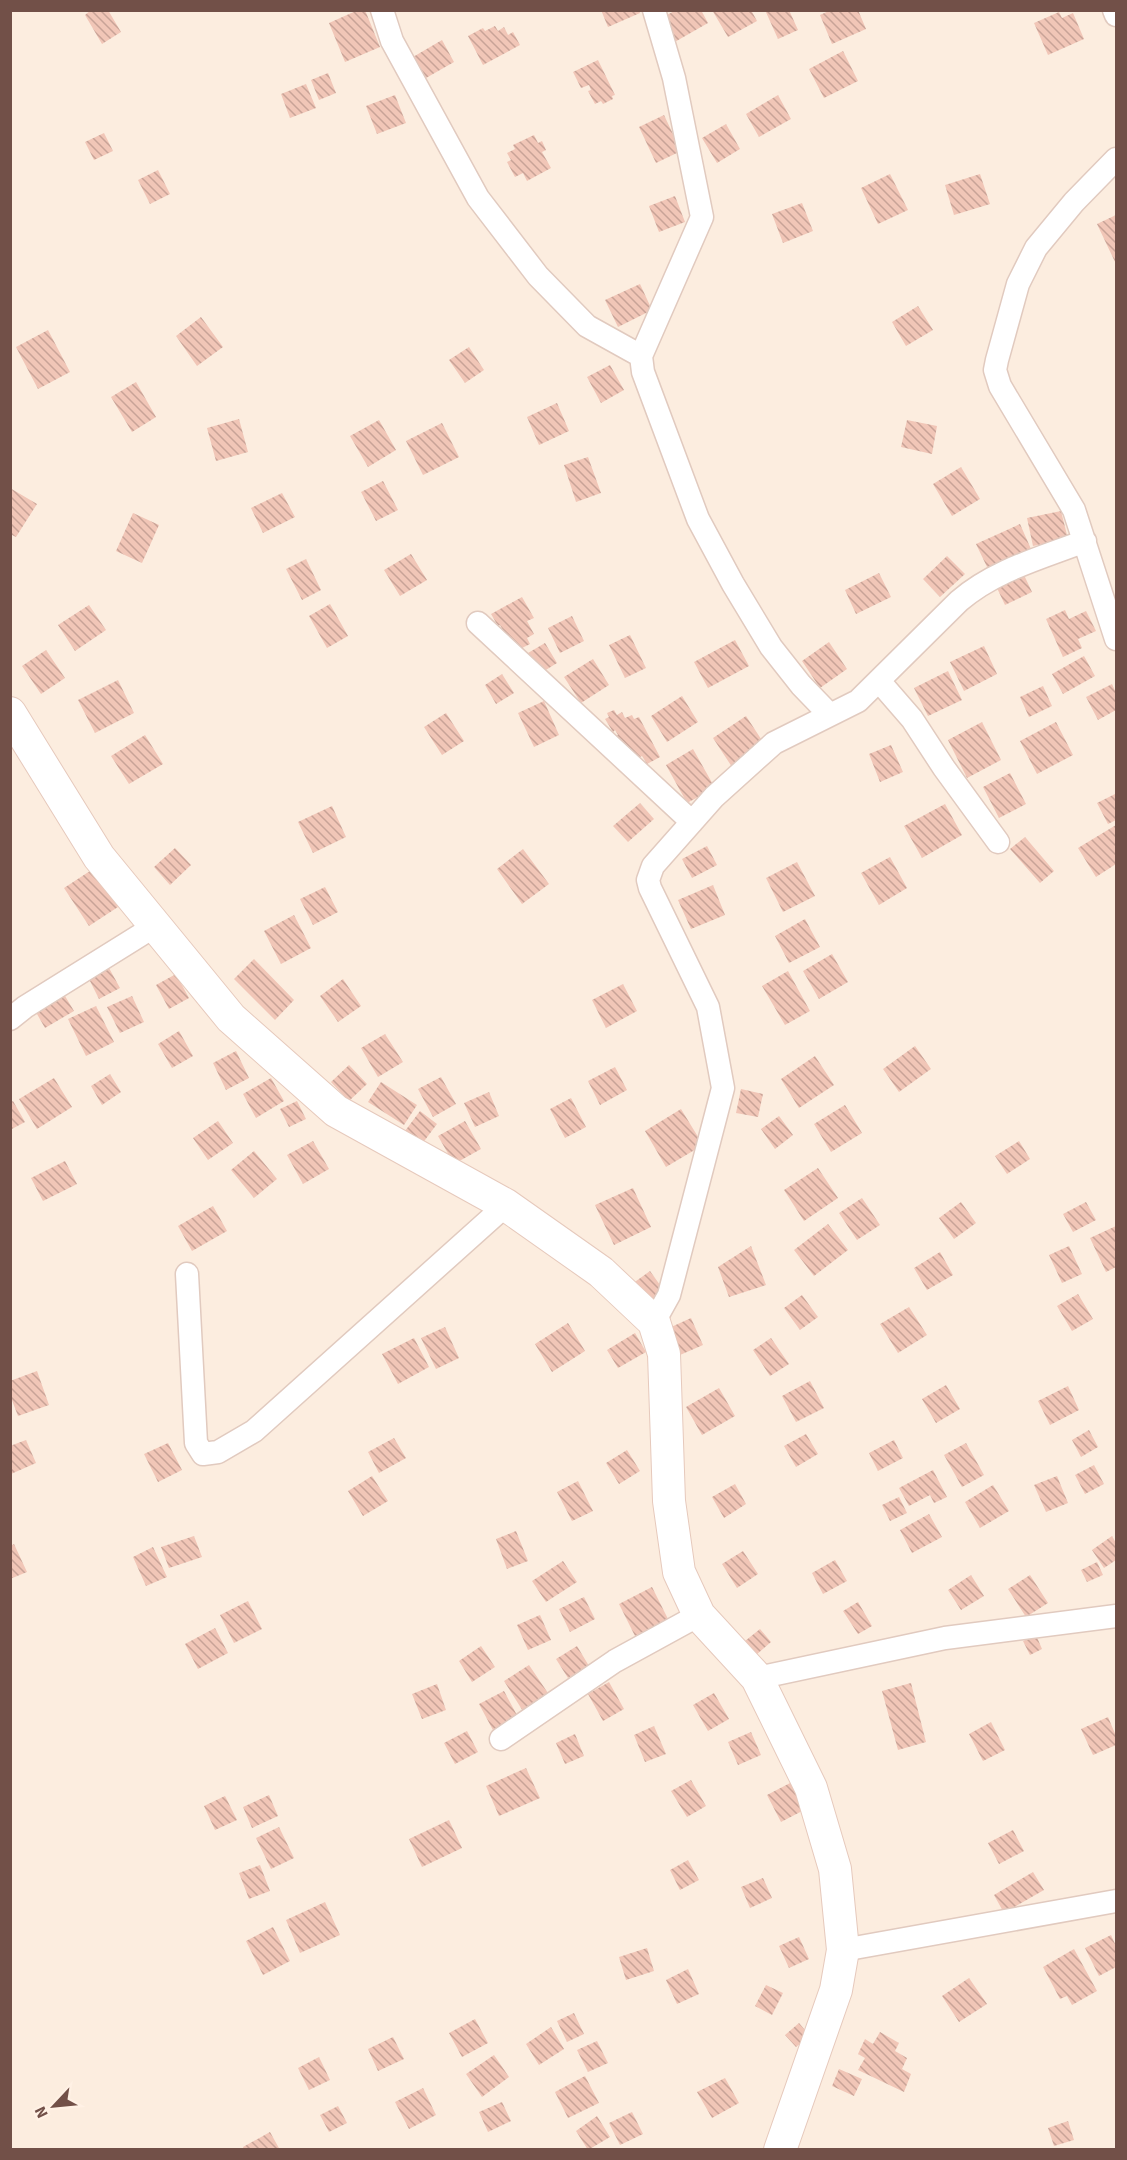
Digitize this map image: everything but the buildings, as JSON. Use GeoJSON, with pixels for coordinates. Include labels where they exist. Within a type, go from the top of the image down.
{"type":"FeatureCollection","features":[{"type":"Feature","properties":{"kind":"main road"},"geometry":{"type":"LineString","coordinates":[[10,713],[99,857],[231,1018],[336,1111],[507,1205],[601,1272],[654,1322],[664,1354],[669,1501],[679,1572],[699,1615],[757,1678],[811,1788],[835,1869],[843,1950],[836,1990],[780,2150]]}},
{"type":"Feature","properties":{"kind":"street"},"geometry":{"type":"LineString","coordinates":[[382,10],[392,41],[478,198],[538,276],[587,326],[641,356]]}},
{"type":"Feature","properties":{"kind":"street"},"geometry":{"type":"LineString","coordinates":[[654,10],[674,78],[702,217],[641,356],[643,372],[698,519],[733,584],[771,647],[801,685],[829,714]]}},
{"type":"Feature","properties":{"kind":"street"},"geometry":{"type":"LineString","coordinates":[[1114,10],[1116,15]]}},
{"type":"Feature","properties":{"kind":"street"},"geometry":{"type":"LineString","coordinates":[[1116,159],[1074,202],[1036,248],[1018,284],[995,370],[1000,386],[1074,510],[1116,639]]}},
{"type":"Feature","properties":{"kind":"street"},"geometry":{"type":"LineString","coordinates":[[654,1322],[669,1295],[723,1088],[708,1007],[650,888],[648,880],[653,866],[714,797],[774,743],[858,701],[976,587],[998,574],[1085,541]]}},
{"type":"Feature","properties":{"kind":"street"},"geometry":{"type":"LineString","coordinates":[[478,623],[692,822]]}},
{"type":"Feature","properties":{"kind":"street"},"geometry":{"type":"LineString","coordinates":[[879,681],[912,719],[944,768],[998,842]]}},
{"type":"Feature","properties":{"kind":"street"},"geometry":{"type":"LineString","coordinates":[[10,1019],[25,1007],[155,926]]}},
{"type":"Feature","properties":{"kind":"street"},"geometry":{"type":"LineString","coordinates":[[186,1274],[196,1443],[203,1454],[218,1452],[254,1431],[507,1205]]}},
{"type":"Feature","properties":{"kind":"street"},"geometry":{"type":"LineString","coordinates":[[501,1738],[615,1661],[699,1615]]}},
{"type":"Feature","properties":{"kind":"street"},"geometry":{"type":"LineString","coordinates":[[757,1678],[945,1638],[1116,1616]]}},
{"type":"Feature","properties":{"kind":"street"},"geometry":{"type":"LineString","coordinates":[[843,1950],[1116,1901]]}}]}
